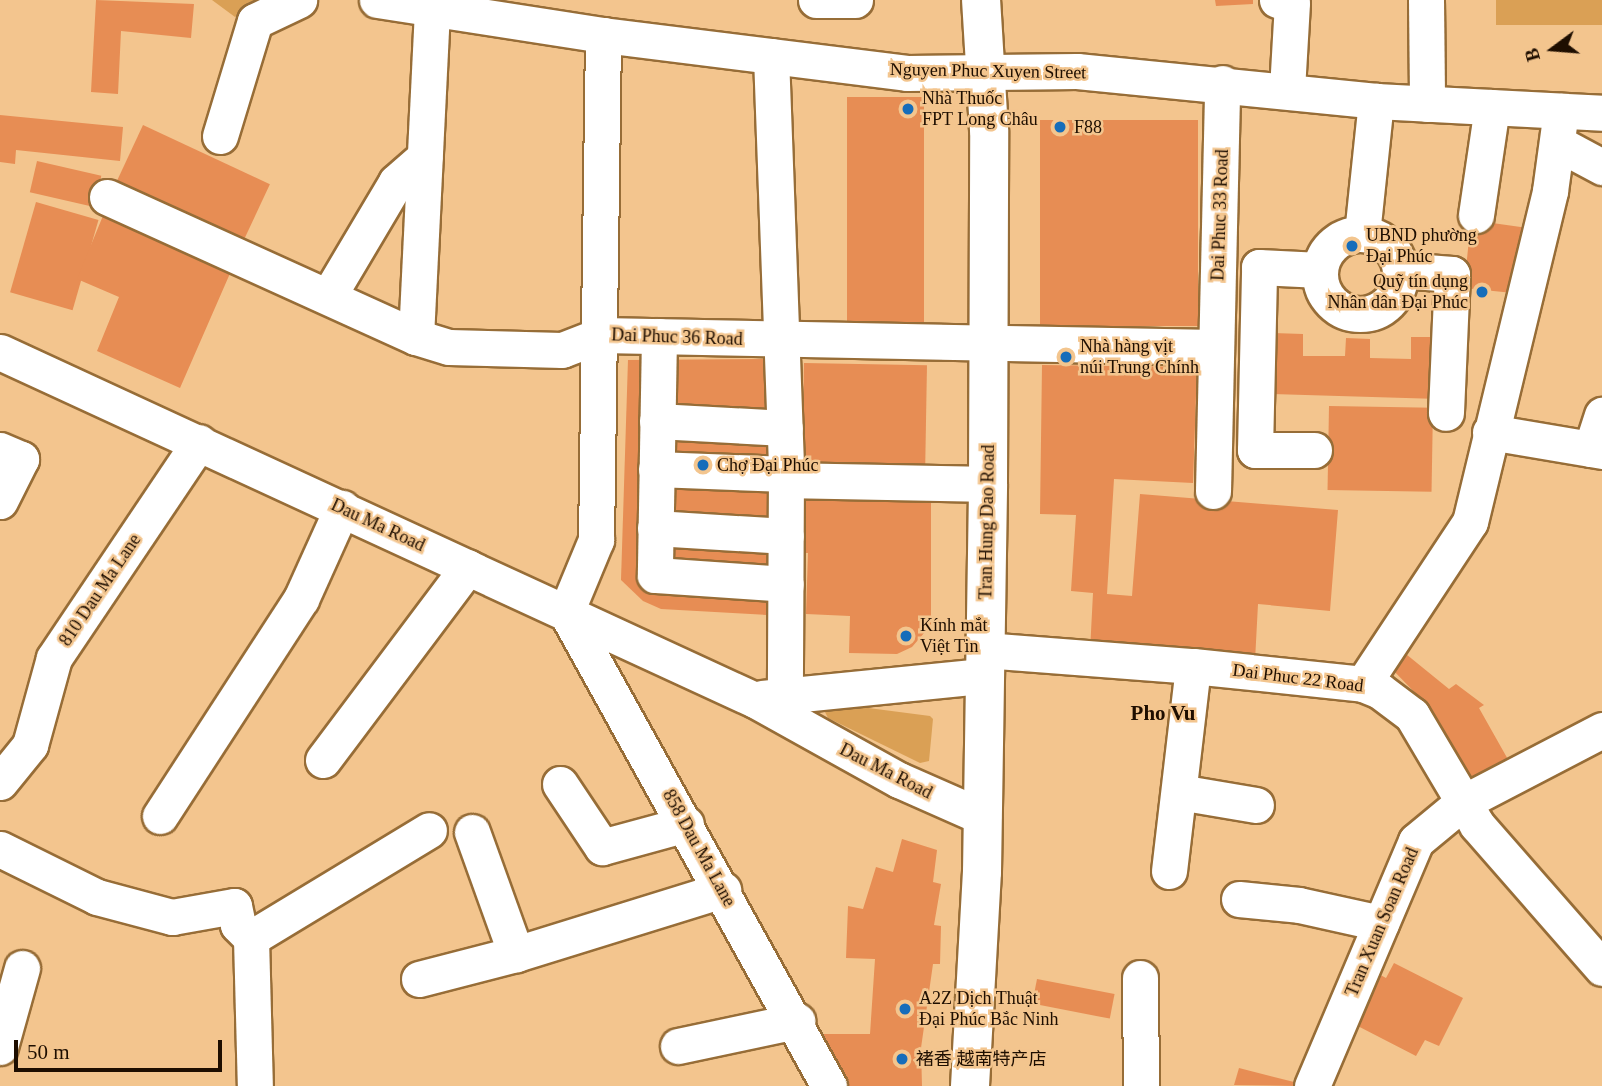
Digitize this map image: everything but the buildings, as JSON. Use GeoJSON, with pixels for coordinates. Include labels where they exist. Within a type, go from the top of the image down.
{"type":"FeatureCollection","features":[{"type":"Feature","properties":{"kind":"main road","name":"Tran Hung Dao Road"},"geometry":{"type":"LineString","coordinates":[[971,1086],[983,817],[988,484],[986,75],[981,0]]}},
{"type":"Feature","properties":{"kind":"street"},"geometry":{"type":"LineString","coordinates":[[220,136],[255,10],[299,0]]}},
{"type":"Feature","properties":{"kind":"street","name":"Nguyen Phuc Xuyen Street"},"geometry":{"type":"LineString","coordinates":[[377,0],[603,35],[906,73],[986,75],[1077,71],[1222,83],[1376,101],[1492,107],[1560,127],[1602,113]]}},
{"type":"Feature","properties":{"kind":"street"},"geometry":{"type":"LineString","coordinates":[[816,0],[855,0]]}},
{"type":"Feature","properties":{"kind":"street"},"geometry":{"type":"LineString","coordinates":[[1277,0],[1292,3],[1287,91]]}},
{"type":"Feature","properties":{"kind":"street"},"geometry":{"type":"LineString","coordinates":[[1426,0],[1427,104]]}},
{"type":"Feature","properties":{"kind":"street"},"geometry":{"type":"LineString","coordinates":[[416,337],[432,8]]}},
{"type":"Feature","properties":{"kind":"street"},"geometry":{"type":"LineString","coordinates":[[566,612],[596,540],[601,335],[603,35]]}},
{"type":"Feature","properties":{"kind":"street"},"geometry":{"type":"LineString","coordinates":[[771,56],[785,428],[786,584],[770,697],[984,663]]}},
{"type":"Feature","properties":{"kind":"street","name":"Dai Phuc 33 Road"},"geometry":{"type":"LineString","coordinates":[[1213,491],[1222,83]]}},
{"type":"Feature","properties":{"kind":"street"},"geometry":{"type":"LineString","coordinates":[[1362,234],[1376,101]]}},
{"type":"Feature","properties":{"kind":"street"},"geometry":{"type":"LineString","coordinates":[[1476,215],[1492,107]]}},
{"type":"Feature","properties":{"kind":"street"},"geometry":{"type":"LineString","coordinates":[[1560,127],[1602,167]]}},
{"type":"Feature","properties":{"kind":"street"},"geometry":{"type":"LineString","coordinates":[[1363,684],[1470,522],[1560,127]]}},
{"type":"Feature","properties":{"kind":"street"},"geometry":{"type":"LineString","coordinates":[[329,295],[396,182],[425,157]]}},
{"type":"Feature","properties":{"kind":"street","name":"Dai Phuc 36 Road"},"geometry":{"type":"LineString","coordinates":[[107,197],[329,295],[416,337],[449,347],[489,351],[562,350],[601,335],[988,344]]}},
{"type":"Feature","properties":{"kind":"street"},"geometry":{"type":"LineString","coordinates":[[1362,234],[1390,246],[1401,270],[1399,284],[1385,306],[1360,315],[1335,306],[1321,284],[1320,271],[1330,246],[1341,238],[1362,234]]}},
{"type":"Feature","properties":{"kind":"street"},"geometry":{"type":"LineString","coordinates":[[1314,450],[1255,450],[1259,267],[1320,271]]}},
{"type":"Feature","properties":{"kind":"street"},"geometry":{"type":"LineString","coordinates":[[1401,270],[1452,274],[1446,413]]}},
{"type":"Feature","properties":{"kind":"street"},"geometry":{"type":"LineString","coordinates":[[659,336],[655,575],[786,584]]}},
{"type":"Feature","properties":{"kind":"street"},"geometry":{"type":"LineString","coordinates":[[988,344],[1216,347]]}},
{"type":"Feature","properties":{"kind":"street","name":"Dau Ma Road"},"geometry":{"type":"LineString","coordinates":[[0,352],[566,612],[770,697],[899,780],[983,817]]}},
{"type":"Feature","properties":{"kind":"street"},"geometry":{"type":"LineString","coordinates":[[1490,432],[1597,450],[1602,415]]}},
{"type":"Feature","properties":{"kind":"street"},"geometry":{"type":"LineString","coordinates":[[657,421],[785,428]]}},
{"type":"Feature","properties":{"kind":"street","name":"810 Dau Ma Lane"},"geometry":{"type":"LineString","coordinates":[[0,782],[30,745],[54,658],[199,442]]}},
{"type":"Feature","properties":{"kind":"street"},"geometry":{"type":"LineString","coordinates":[[0,450],[21,459],[0,501]]}},
{"type":"Feature","properties":{"kind":"street"},"geometry":{"type":"LineString","coordinates":[[656,469],[786,477],[988,484]]}},
{"type":"Feature","properties":{"kind":"street"},"geometry":{"type":"LineString","coordinates":[[160,816],[301,599],[342,508]]}},
{"type":"Feature","properties":{"kind":"street"},"geometry":{"type":"LineString","coordinates":[[655,528],[786,536]]}},
{"type":"Feature","properties":{"kind":"street"},"geometry":{"type":"LineString","coordinates":[[323,760],[468,566]]}},
{"type":"Feature","properties":{"kind":"street","name":"858 Dau Ma Lane"},"geometry":{"type":"LineString","coordinates":[[566,612],[797,1021],[829,1086]]}},
{"type":"Feature","properties":{"kind":"street","name":"Dai Phuc 22 Road"},"geometry":{"type":"LineString","coordinates":[[984,663],[1193,666],[1363,684],[1380,691],[1412,715],[1462,803],[1602,968]]}},
{"type":"Feature","properties":{"kind":"street"},"geometry":{"type":"LineString","coordinates":[[1169,871],[1193,666]]}},
{"type":"Feature","properties":{"kind":"street","name":"Tran Xuan Soan Road"},"geometry":{"type":"LineString","coordinates":[[1312,1086],[1416,841],[1462,803],[1602,730]]}},
{"type":"Feature","properties":{"kind":"street"},"geometry":{"type":"LineString","coordinates":[[560,784],[602,847],[686,824]]}},
{"type":"Feature","properties":{"kind":"street"},"geometry":{"type":"LineString","coordinates":[[1179,792],[1256,805]]}},
{"type":"Feature","properties":{"kind":"street"},"geometry":{"type":"LineString","coordinates":[[251,938],[429,830]]}},
{"type":"Feature","properties":{"kind":"street"},"geometry":{"type":"LineString","coordinates":[[472,832],[516,954]]}},
{"type":"Feature","properties":{"kind":"street"},"geometry":{"type":"LineString","coordinates":[[0,849],[97,897],[172,917],[234,906],[238,925],[251,938],[255,1086]]}},
{"type":"Feature","properties":{"kind":"street"},"geometry":{"type":"LineString","coordinates":[[419,979],[516,954],[723,890]]}},
{"type":"Feature","properties":{"kind":"street"},"geometry":{"type":"LineString","coordinates":[[1239,898],[1299,905],[1381,923]]}},
{"type":"Feature","properties":{"kind":"street"},"geometry":{"type":"LineString","coordinates":[[0,1047],[22,968]]}},
{"type":"Feature","properties":{"kind":"street"},"geometry":{"type":"LineString","coordinates":[[1140,978],[1141,1086]]}},
{"type":"Feature","properties":{"kind":"street"},"geometry":{"type":"LineString","coordinates":[[678,1046],[797,1021]]}},
{"type":"Feature","properties":{"kind":"shaded area"},"geometry":{"type":"Polygon","coordinates":[[[212,0],[269,0],[235,17],[212,0]]]}},
{"type":"Feature","properties":{"kind":"shaded area"},"geometry":{"type":"Polygon","coordinates":[[[1496,0],[1602,0],[1602,25],[1496,25],[1496,0]]]}},
{"type":"Feature","properties":{"kind":"shaded area"},"geometry":{"type":"Polygon","coordinates":[[[830,703],[930,716],[933,719],[929,761],[920,763],[828,718],[823,708],[830,703]]]}},
{"type":"Feature","properties":{"kind":"place","name":"Nhà Thuốc FPT Long Châu"},"geometry":{"type":"Point","coordinates":[908,109]}},
{"type":"Feature","properties":{"kind":"place","name":"F88"},"geometry":{"type":"Point","coordinates":[1060,127]}},
{"type":"Feature","properties":{"kind":"place","name":"UBND phường Đại Phúc"},"geometry":{"type":"Point","coordinates":[1352,246]}},
{"type":"Feature","properties":{"kind":"place","name":"Quỹ tín dụng Nhân dân Đại Phúc"},"geometry":{"type":"Point","coordinates":[1482,292]}},
{"type":"Feature","properties":{"kind":"place","name":"Nhà hàng vịt núi Trung Chính"},"geometry":{"type":"Point","coordinates":[1066,357]}},
{"type":"Feature","properties":{"kind":"place","name":"Chợ Đại Phúc"},"geometry":{"type":"Point","coordinates":[703,465]}},
{"type":"Feature","properties":{"kind":"place","name":"Kính mắt Việt Tin"},"geometry":{"type":"Point","coordinates":[906,636]}},
{"type":"Feature","properties":{"kind":"place","name":"A2Z Dịch Thuật Đại Phúc Bắc Ninh"},"geometry":{"type":"Point","coordinates":[905,1009]}},
{"type":"Feature","properties":{"kind":"place","name":"褚香 越南特产店"},"geometry":{"type":"Point","coordinates":[902,1059]}},
{"type":"Feature","properties":{"kind":"district","name":"Pho Vu"},"geometry":{"type":"Point","coordinates":[1163,713]}}]}
